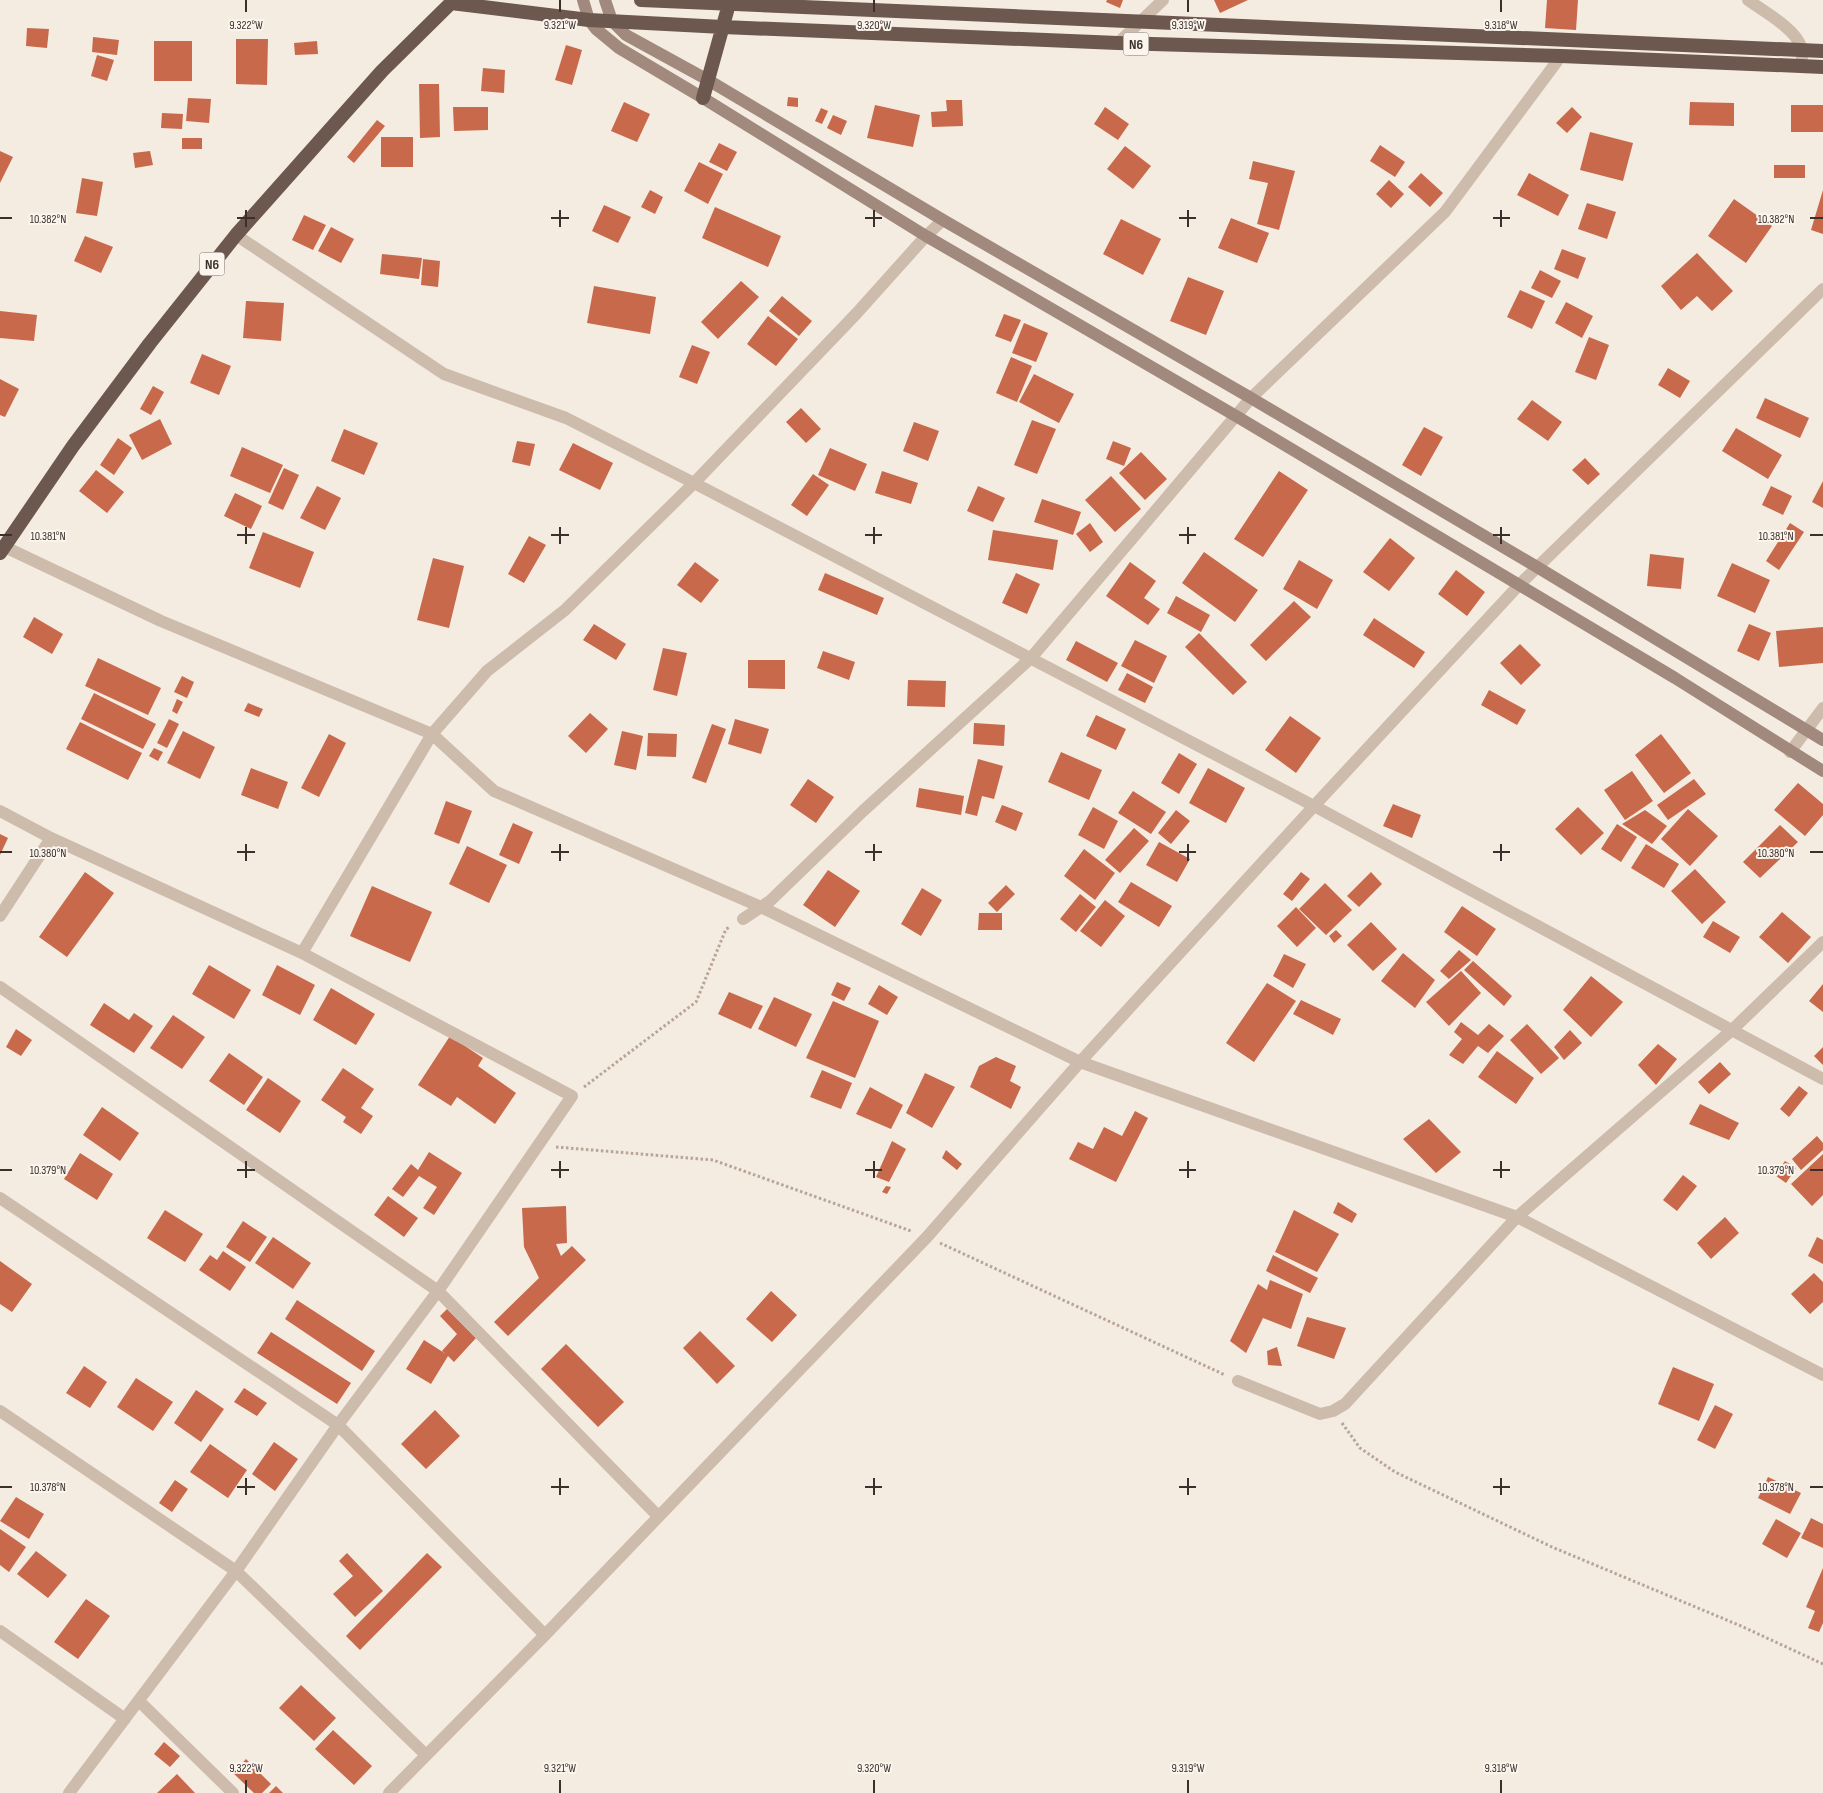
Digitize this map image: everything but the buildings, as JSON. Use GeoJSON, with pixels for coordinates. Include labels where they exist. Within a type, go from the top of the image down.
{"type":"FeatureCollection","features":[{"type":"Feature","properties":{"kind":"highway","name":"N6"},"geometry":{"type":"LineString","coordinates":[[641,0],[1823,50]]}},
{"type":"Feature","properties":{"kind":"highway","name":"N6"},"geometry":{"type":"LineString","coordinates":[[2,550],[73,446],[150,343],[236,235],[382,71],[450,1],[589,20],[723,27],[1118,43],[1561,56],[1823,67]]}},
{"type":"Feature","properties":{"kind":"highway"},"geometry":{"type":"LineString","coordinates":[[703,98],[729,4]]}},
{"type":"Feature","properties":{"kind":"main road"},"geometry":{"type":"LineString","coordinates":[[583,0],[589,20],[596,30],[609,42],[926,236],[1236,416],[1675,678],[1823,771]]}},
{"type":"Feature","properties":{"kind":"main road"},"geometry":{"type":"LineString","coordinates":[[605,0],[612,21],[626,35],[708,80],[943,220],[1251,398],[1537,567],[1823,740]]}},
{"type":"Feature","properties":{"kind":"street"},"geometry":{"type":"LineString","coordinates":[[1118,43],[1163,0]]}},
{"type":"Feature","properties":{"kind":"street"},"geometry":{"type":"LineString","coordinates":[[1748,0],[1799,40],[1802,50],[1801,67]]}},
{"type":"Feature","properties":{"kind":"street"},"geometry":{"type":"LineString","coordinates":[[743,919],[770,901],[863,811],[1031,658],[1251,398],[1445,212],[1561,56]]}},
{"type":"Feature","properties":{"kind":"street"},"geometry":{"type":"LineString","coordinates":[[302,953],[432,734],[487,670],[565,610],[694,484],[943,220]]}},
{"type":"Feature","properties":{"kind":"street"},"geometry":{"type":"LineString","coordinates":[[236,235],[444,374],[566,418],[1314,806],[1823,1079]]}},
{"type":"Feature","properties":{"kind":"street"},"geometry":{"type":"LineString","coordinates":[[389,1793],[545,1635],[927,1237],[1080,1062],[1519,585],[1823,289]]}},
{"type":"Feature","properties":{"kind":"street"},"geometry":{"type":"LineString","coordinates":[[2,550],[160,621],[432,734],[494,791],[761,907],[1080,1062],[1517,1217],[1823,1375]]}},
{"type":"Feature","properties":{"kind":"street"},"geometry":{"type":"LineString","coordinates":[[1790,752],[1823,708]]}},
{"type":"Feature","properties":{"kind":"street"},"geometry":{"type":"LineString","coordinates":[[0,812],[51,838],[302,953],[572,1096],[438,1291],[338,1425],[236,1571],[69,1793]]}},
{"type":"Feature","properties":{"kind":"street"},"geometry":{"type":"LineString","coordinates":[[0,916],[51,838]]}},
{"type":"Feature","properties":{"kind":"street"},"geometry":{"type":"LineString","coordinates":[[1238,1381],[1320,1414],[1332,1411],[1345,1404],[1517,1217],[1732,1030],[1823,942]]}},
{"type":"Feature","properties":{"kind":"street"},"geometry":{"type":"LineString","coordinates":[[0,987],[438,1291],[658,1516]]}},
{"type":"Feature","properties":{"kind":"street"},"geometry":{"type":"LineString","coordinates":[[0,1198],[338,1425],[545,1635]]}},
{"type":"Feature","properties":{"kind":"street"},"geometry":{"type":"LineString","coordinates":[[0,1411],[236,1571],[426,1755]]}},
{"type":"Feature","properties":{"kind":"street"},"geometry":{"type":"LineString","coordinates":[[0,1631],[125,1719]]}},
{"type":"Feature","properties":{"kind":"street"},"geometry":{"type":"LineString","coordinates":[[138,1700],[233,1793]]}},
{"type":"Feature","properties":{"kind":"path"},"geometry":{"type":"LineString","coordinates":[[572,1096],[696,1002],[726,929],[743,919]]}},
{"type":"Feature","properties":{"kind":"path"},"geometry":{"type":"LineString","coordinates":[[538,1146],[713,1160],[927,1237],[1238,1381]]}},
{"type":"Feature","properties":{"kind":"path"},"geometry":{"type":"LineString","coordinates":[[1332,1411],[1360,1448],[1395,1472],[1552,1547],[1741,1626],[1823,1664]]}}]}
